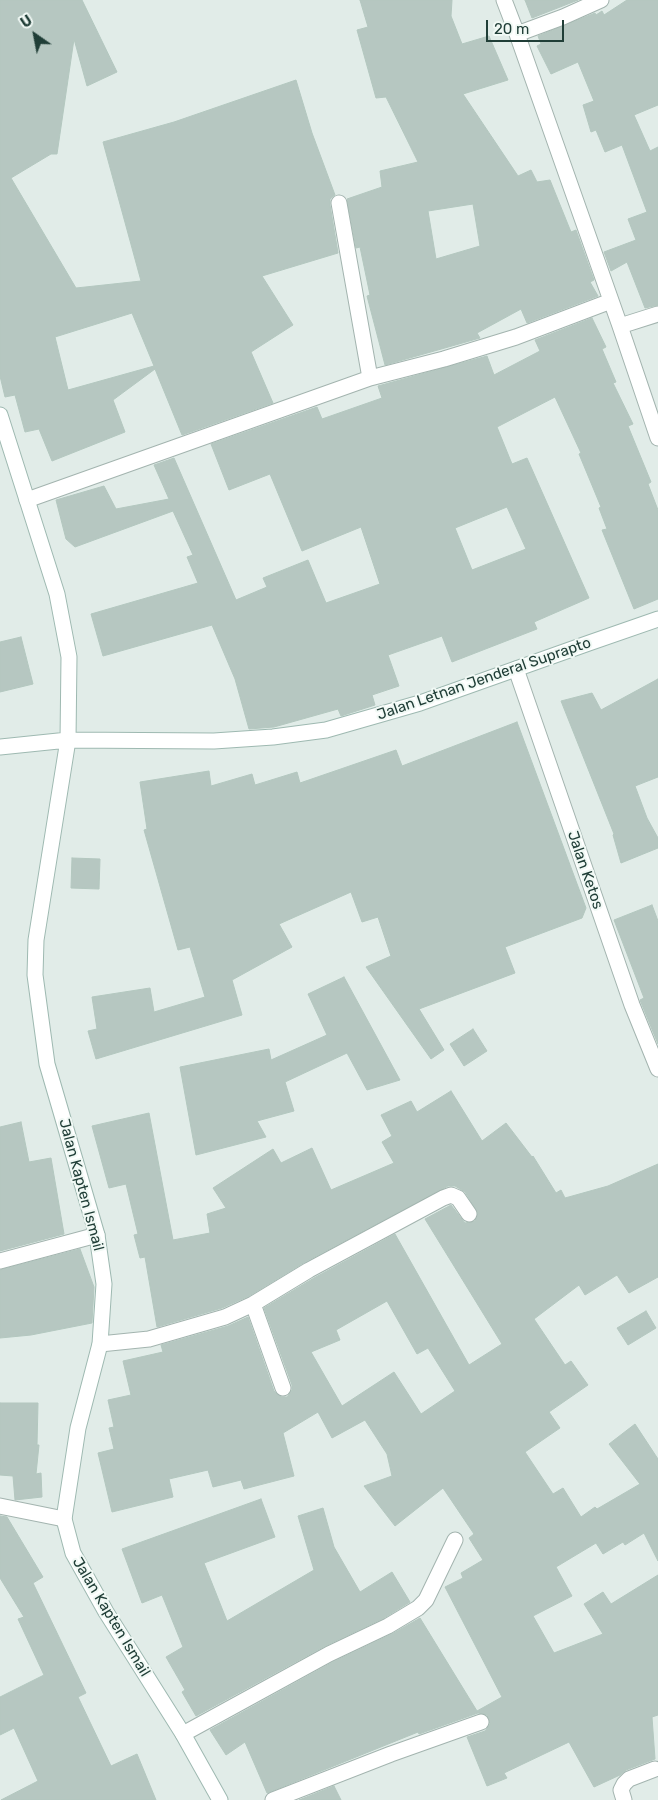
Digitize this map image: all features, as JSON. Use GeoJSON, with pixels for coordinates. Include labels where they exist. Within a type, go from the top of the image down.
{"type":"FeatureCollection","features":[{"type":"Feature","properties":{"kind":"street"},"geometry":{"type":"LineString","coordinates":[[504,0],[518,34],[658,438]]}},
{"type":"Feature","properties":{"kind":"street"},"geometry":{"type":"LineString","coordinates":[[518,34],[564,17],[601,0]]}},
{"type":"Feature","properties":{"kind":"street"},"geometry":{"type":"LineString","coordinates":[[339,203],[370,378]]}},
{"type":"Feature","properties":{"kind":"street"},"geometry":{"type":"LineString","coordinates":[[27,500],[370,378],[444,359],[516,337],[611,301]]}},
{"type":"Feature","properties":{"kind":"street"},"geometry":{"type":"LineString","coordinates":[[620,326],[658,314]]}},
{"type":"Feature","properties":{"kind":"street","name":"Jalan Kapten Ismail"},"geometry":{"type":"LineString","coordinates":[[0,416],[57,594],[69,657],[68,740],[36,940],[35,974],[47,1064],[97,1235],[104,1284],[100,1344],[78,1428],[64,1519],[73,1553],[106,1612],[183,1734],[220,1800]]}},
{"type":"Feature","properties":{"kind":"street","name":"Jalan Letnan Jenderal Suprapto"},"geometry":{"type":"LineString","coordinates":[[0,747],[68,740],[214,742],[326,730],[420,703],[516,670],[589,642],[658,620]]}},
{"type":"Feature","properties":{"kind":"street","name":"Jalan Ketos"},"geometry":{"type":"LineString","coordinates":[[516,670],[632,1005],[658,1069]]}},
{"type":"Feature","properties":{"kind":"street"},"geometry":{"type":"LineString","coordinates":[[100,1344],[149,1339],[225,1317],[253,1304],[309,1270],[443,1198],[451,1196],[458,1198],[469,1214]]}},
{"type":"Feature","properties":{"kind":"street"},"geometry":{"type":"LineString","coordinates":[[0,1261],[97,1235]]}},
{"type":"Feature","properties":{"kind":"street"},"geometry":{"type":"LineString","coordinates":[[253,1304],[283,1388]]}},
{"type":"Feature","properties":{"kind":"street"},"geometry":{"type":"LineString","coordinates":[[0,1506],[64,1519]]}},
{"type":"Feature","properties":{"kind":"street"},"geometry":{"type":"LineString","coordinates":[[183,1734],[329,1654],[388,1626],[418,1608],[426,1600],[456,1540]]}},
{"type":"Feature","properties":{"kind":"street"},"geometry":{"type":"LineString","coordinates":[[273,1800],[391,1754],[481,1722]]}},
{"type":"Feature","properties":{"kind":"street"},"geometry":{"type":"LineString","coordinates":[[624,1800],[621,1790],[624,1784],[629,1779],[655,1769]]}},
{"type":"Feature","properties":{"kind":"building"},"geometry":{"type":"Polygon","coordinates":[[[0,0],[82,0],[117,72],[87,86],[74,39],[57,154],[51,154],[11,178],[76,288],[141,281],[103,142],[174,122],[296,80],[312,133],[335,195],[330,199],[330,205],[338,253],[262,276],[293,325],[251,352],[273,403],[182,435],[155,369],[113,400],[125,432],[52,461],[39,429],[25,432],[15,395],[5,397],[0,376],[0,0]],[[132,313],[55,337],[68,390],[154,366],[132,313]]]}},
{"type":"Feature","properties":{"kind":"building"},"geometry":{"type":"Polygon","coordinates":[[[360,0],[452,0],[451,16],[462,44],[489,36],[508,80],[463,94],[518,176],[531,170],[537,182],[550,180],[571,232],[576,230],[594,280],[590,282],[598,296],[527,323],[521,309],[477,333],[480,338],[385,365],[367,296],[370,295],[360,247],[356,248],[347,199],[382,187],[380,171],[418,162],[386,97],[376,98],[357,30],[368,27],[360,0]],[[473,204],[428,211],[436,259],[480,246],[473,204]]]}},
{"type":"Feature","properties":{"kind":"building"},"geometry":{"type":"Polygon","coordinates":[[[525,0],[578,0],[532,18],[525,0]]]}},
{"type":"Feature","properties":{"kind":"building"},"geometry":{"type":"Polygon","coordinates":[[[627,0],[658,0],[658,105],[634,115],[650,151],[658,147],[658,305],[645,308],[627,262],[611,271],[604,252],[636,240],[628,219],[647,212],[622,145],[605,152],[596,130],[591,132],[583,105],[594,101],[578,62],[551,74],[537,46],[541,44],[538,36],[595,13],[596,15],[602,11],[604,15],[627,0]]]}},
{"type":"Feature","properties":{"kind":"building"},"geometry":{"type":"Polygon","coordinates":[[[592,318],[606,347],[602,349],[616,382],[613,383],[633,424],[628,426],[651,482],[648,484],[658,510],[658,599],[634,609],[602,530],[607,529],[599,508],[601,507],[579,454],[581,453],[555,397],[497,427],[512,464],[527,458],[589,598],[534,622],[537,629],[452,662],[442,636],[388,655],[399,686],[372,695],[375,705],[341,716],[338,709],[274,727],[249,729],[235,679],[212,625],[103,656],[91,614],[198,583],[187,557],[193,555],[173,511],[75,547],[66,539],[56,500],[104,486],[116,509],[169,499],[154,465],[174,458],[236,600],[267,587],[263,578],[308,560],[326,603],[380,584],[361,527],[302,551],[270,474],[229,490],[211,444],[317,407],[322,419],[382,398],[378,386],[487,356],[494,375],[540,351],[535,340],[592,318]],[[507,507],[455,528],[472,570],[526,549],[507,507]]]}},
{"type":"Feature","properties":{"kind":"building"},"geometry":{"type":"Polygon","coordinates":[[[21,637],[33,684],[0,692],[0,642],[21,637]]]}},
{"type":"Feature","properties":{"kind":"building"},"geometry":{"type":"Polygon","coordinates":[[[658,679],[658,777],[635,786],[647,818],[658,838],[658,848],[621,863],[614,834],[561,701],[592,693],[601,710],[658,679]]]}},
{"type":"Feature","properties":{"kind":"building"},"geometry":{"type":"Polygon","coordinates":[[[517,722],[586,908],[582,918],[505,947],[515,973],[419,1009],[444,1050],[431,1059],[366,967],[391,956],[378,917],[362,922],[351,892],[279,924],[292,947],[232,980],[242,1015],[96,1059],[88,1031],[97,1029],[92,997],[150,988],[154,1012],[205,997],[190,947],[178,950],[144,830],[147,829],[140,782],[209,771],[211,786],[252,774],[255,785],[297,772],[300,783],[396,750],[402,766],[517,722]]]}},
{"type":"Feature","properties":{"kind":"building"},"geometry":{"type":"Polygon","coordinates":[[[72,858],[100,859],[99,889],[71,888],[72,858]]]}},
{"type":"Feature","properties":{"kind":"building"},"geometry":{"type":"Polygon","coordinates":[[[652,905],[658,921],[658,1044],[640,1000],[644,998],[614,920],[652,905]]]}},
{"type":"Feature","properties":{"kind":"building"},"geometry":{"type":"Polygon","coordinates":[[[344,977],[400,1080],[367,1090],[347,1053],[285,1082],[294,1111],[257,1121],[266,1137],[196,1155],[180,1067],[269,1049],[271,1060],[327,1035],[308,994],[344,977]]]}},
{"type":"Feature","properties":{"kind":"building"},"geometry":{"type":"Polygon","coordinates":[[[473,1029],[487,1051],[464,1066],[450,1044],[473,1029]]]}},
{"type":"Feature","properties":{"kind":"building"},"geometry":{"type":"Polygon","coordinates":[[[451,1091],[482,1141],[506,1123],[533,1156],[556,1193],[561,1190],[565,1198],[608,1186],[658,1164],[658,1277],[629,1293],[617,1275],[585,1295],[579,1285],[534,1319],[565,1365],[571,1361],[588,1385],[549,1412],[560,1428],[525,1452],[553,1494],[563,1488],[581,1517],[595,1507],[597,1509],[640,1484],[609,1444],[635,1424],[658,1459],[658,1561],[644,1533],[625,1545],[623,1542],[603,1554],[596,1543],[556,1567],[572,1596],[533,1616],[554,1653],[603,1634],[584,1604],[603,1592],[611,1604],[658,1575],[658,1715],[652,1717],[655,1759],[626,1770],[620,1775],[594,1787],[569,1742],[504,1773],[507,1778],[487,1786],[467,1737],[485,1731],[490,1724],[487,1715],[478,1713],[419,1734],[418,1732],[267,1793],[245,1742],[226,1755],[210,1730],[333,1662],[392,1634],[420,1618],[477,1711],[502,1697],[445,1587],[463,1578],[461,1573],[483,1560],[469,1538],[474,1534],[443,1488],[395,1526],[364,1486],[392,1476],[387,1454],[365,1420],[332,1438],[318,1412],[283,1433],[294,1476],[244,1489],[241,1480],[213,1487],[208,1470],[169,1479],[173,1497],[112,1512],[98,1453],[114,1449],[109,1428],[114,1427],[108,1400],[131,1395],[123,1361],[163,1352],[161,1345],[228,1326],[248,1317],[274,1391],[281,1397],[287,1397],[292,1390],[292,1385],[264,1308],[314,1278],[395,1234],[469,1365],[502,1344],[425,1219],[451,1205],[465,1223],[475,1221],[478,1213],[465,1192],[455,1186],[448,1186],[305,1262],[249,1296],[222,1308],[157,1327],[145,1257],[140,1258],[134,1235],[138,1234],[126,1184],[109,1188],[92,1126],[149,1113],[173,1240],[210,1233],[207,1214],[226,1208],[213,1188],[273,1149],[281,1163],[312,1148],[331,1190],[394,1163],[382,1142],[392,1136],[381,1115],[411,1101],[417,1112],[451,1091]],[[387,1301],[336,1330],[340,1340],[311,1352],[342,1406],[394,1372],[421,1414],[455,1391],[428,1348],[417,1354],[387,1301]]]}},
{"type":"Feature","properties":{"kind":"building"},"geometry":{"type":"Polygon","coordinates":[[[21,1122],[29,1162],[51,1158],[64,1234],[0,1251],[0,1127],[21,1122]]]}},
{"type":"Feature","properties":{"kind":"building"},"geometry":{"type":"Polygon","coordinates":[[[80,1249],[94,1287],[92,1323],[31,1335],[0,1338],[0,1270],[80,1249]]]}},
{"type":"Feature","properties":{"kind":"building"},"geometry":{"type":"Polygon","coordinates":[[[646,1311],[656,1328],[628,1345],[617,1328],[646,1311]]]}},
{"type":"Feature","properties":{"kind":"building"},"geometry":{"type":"Polygon","coordinates":[[[0,1403],[38,1403],[37,1445],[39,1445],[36,1474],[41,1473],[42,1497],[15,1500],[13,1476],[0,1475],[0,1403]]]}},
{"type":"Feature","properties":{"kind":"building"},"geometry":{"type":"Polygon","coordinates":[[[261,1499],[275,1537],[204,1563],[227,1621],[314,1570],[298,1516],[323,1508],[334,1547],[360,1592],[392,1572],[410,1602],[384,1618],[325,1646],[196,1716],[182,1692],[185,1690],[166,1657],[183,1647],[162,1595],[142,1603],[122,1549],[261,1499]]]}},
{"type":"Feature","properties":{"kind":"building"},"geometry":{"type":"Polygon","coordinates":[[[0,1516],[7,1517],[43,1577],[33,1583],[86,1693],[78,1697],[111,1766],[137,1754],[156,1800],[1,1800],[38,1781],[14,1728],[0,1735],[0,1697],[44,1675],[18,1619],[24,1617],[0,1578],[0,1516]]]}},
{"type":"Feature","properties":{"kind":"building"},"geometry":{"type":"Polygon","coordinates":[[[334,1786],[341,1800],[299,1800],[334,1786]]]}}]}
